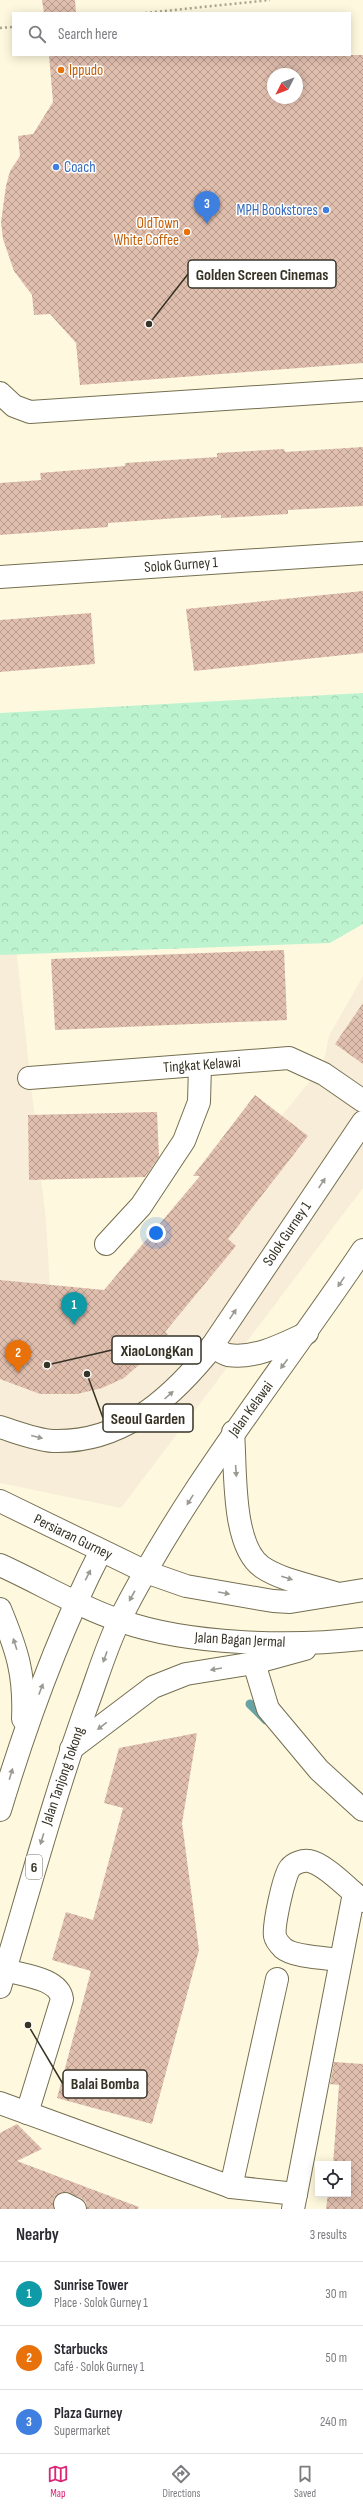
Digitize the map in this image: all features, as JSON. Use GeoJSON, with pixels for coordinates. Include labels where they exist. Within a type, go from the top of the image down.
{"type":"FeatureCollection","features":[{"type":"Feature","properties":{"kind":"main road"},"geometry":{"type":"LineString","coordinates":[[0,393],[14,406],[30,412],[363,390]]}},
{"type":"Feature","properties":{"kind":"main road","name":"Solok Gurney 1"},"geometry":{"type":"LineString","coordinates":[[0,577],[363,553]]}},
{"type":"Feature","properties":{"kind":"main road","name":"Tingkat Kelawai"},"geometry":{"type":"LineString","coordinates":[[29,1078],[289,1058],[324,1074],[363,1102]]}},
{"type":"Feature","properties":{"kind":"main road"},"geometry":{"type":"LineString","coordinates":[[106,1244],[141,1206],[184,1141],[199,1102],[200,1065]]}},
{"type":"Feature","properties":{"kind":"main road","name":"Solok Gurney 1"},"geometry":{"type":"LineString","coordinates":[[0,1427],[52,1441],[87,1438],[126,1424],[157,1406],[182,1384],[212,1346],[363,1122]]}},
{"type":"Feature","properties":{"kind":"main road","name":"Jalan Kelawai"},"geometry":{"type":"LineString","coordinates":[[146,1572],[233,1432],[307,1333],[363,1250]]}},
{"type":"Feature","properties":{"kind":"main road"},"geometry":{"type":"LineString","coordinates":[[212,1346],[227,1355],[244,1355],[267,1350],[307,1333]]}},
{"type":"Feature","properties":{"kind":"main road"},"geometry":{"type":"LineString","coordinates":[[233,1432],[240,1525],[252,1556],[262,1566],[280,1576],[339,1594]]}},
{"type":"Feature","properties":{"kind":"main road","name":"Persiaran Gurney"},"geometry":{"type":"LineString","coordinates":[[0,1501],[100,1551],[146,1572]]}},
{"type":"Feature","properties":{"kind":"main road"},"geometry":{"type":"LineString","coordinates":[[0,1810],[22,1738],[75,1600],[100,1551]]}},
{"type":"Feature","properties":{"kind":"main road"},"geometry":{"type":"LineString","coordinates":[[0,1565],[119,1620]]}},
{"type":"Feature","properties":{"kind":"main road"},"geometry":{"type":"LineString","coordinates":[[146,1572],[186,1586],[273,1601],[290,1602],[363,1590]]}},
{"type":"Feature","properties":{"kind":"main road","name":"Jalan Tanjong Tokong"},"geometry":{"type":"LineString","coordinates":[[3,1979],[41,1841],[71,1749],[119,1620],[146,1572]]}},
{"type":"Feature","properties":{"kind":"main road"},"geometry":{"type":"LineString","coordinates":[[0,1609],[16,1645],[24,1692],[22,1738]]}},
{"type":"Feature","properties":{"kind":"main road","name":"Jalan Bagan Jermal"},"geometry":{"type":"LineString","coordinates":[[119,1620],[164,1634],[231,1641],[325,1644],[363,1639]]}},
{"type":"Feature","properties":{"kind":"main road"},"geometry":{"type":"LineString","coordinates":[[71,1749],[153,1688],[186,1674],[254,1663],[325,1644]]}},
{"type":"Feature","properties":{"kind":"main road"},"geometry":{"type":"LineString","coordinates":[[254,1663],[268,1709],[320,1770],[363,1810]]}},
{"type":"Feature","properties":{"kind":"main road"},"geometry":{"type":"LineString","coordinates":[[0,2103],[231,2187],[295,2201],[340,1960],[358,1897],[320,1865],[310,1861],[299,1861],[290,1868],[285,1877],[275,1927],[275,1936],[278,1944],[293,1953],[340,1960]]}},
{"type":"Feature","properties":{"kind":"main road"},"geometry":{"type":"LineString","coordinates":[[3,1979],[54,1985],[61,1991],[62,1999],[27,2113]]}},
{"type":"Feature","properties":{"kind":"main road"},"geometry":{"type":"LineString","coordinates":[[231,2187],[277,1980]]}},
{"type":"Feature","properties":{"kind":"path"},"geometry":{"type":"LineString","coordinates":[[155,12],[270,0]]}},
{"type":"Feature","properties":{"kind":"path"},"geometry":{"type":"LineString","coordinates":[[0,28],[12,26]]}},
{"type":"Feature","properties":{"kind":"shaded area"},"geometry":{"type":"Polygon","coordinates":[[[0,802],[46,1221],[50,1288],[120,1314],[323,1065],[329,1036],[363,976],[363,1188],[121,1508],[0,1483],[0,802]]]}},
{"type":"Feature","properties":{"kind":"green space"},"geometry":{"type":"Polygon","coordinates":[[[363,693],[363,924],[330,943],[0,955],[0,713],[363,693]]]}},
{"type":"Feature","properties":{"kind":"building"},"geometry":{"type":"Polygon","coordinates":[[[42,0],[75,0],[76,12],[44,12],[42,0]]]}},
{"type":"Feature","properties":{"kind":"building"},"geometry":{"type":"Polygon","coordinates":[[[363,55],[363,363],[80,385],[76,343],[50,314],[34,315],[32,295],[14,271],[3,239],[1,222],[6,186],[10,171],[20,156],[18,136],[33,134],[53,102],[49,56],[363,55]]]}},
{"type":"Feature","properties":{"kind":"building"},"geometry":{"type":"Polygon","coordinates":[[[363,447],[363,506],[288,510],[288,514],[221,518],[221,515],[108,523],[108,527],[0,535],[0,483],[41,480],[40,473],[125,466],[125,463],[217,457],[217,453],[284,449],[285,452],[363,447]]]}},
{"type":"Feature","properties":{"kind":"building"},"geometry":{"type":"Polygon","coordinates":[[[363,591],[363,653],[194,671],[186,609],[363,591]]]}},
{"type":"Feature","properties":{"kind":"building"},"geometry":{"type":"Polygon","coordinates":[[[91,613],[95,664],[0,672],[0,620],[91,613]]]}},
{"type":"Feature","properties":{"kind":"building"},"geometry":{"type":"Polygon","coordinates":[[[284,950],[287,1020],[55,1030],[51,959],[284,950]]]}},
{"type":"Feature","properties":{"kind":"building"},"geometry":{"type":"Polygon","coordinates":[[[363,1003],[363,1064],[335,1044],[363,1003]]]}},
{"type":"Feature","properties":{"kind":"building"},"geometry":{"type":"Polygon","coordinates":[[[255,1095],[308,1136],[228,1239],[236,1246],[165,1332],[168,1334],[149,1356],[124,1378],[102,1388],[77,1394],[40,1394],[0,1379],[0,1280],[104,1290],[200,1176],[193,1176],[255,1095]]]}},
{"type":"Feature","properties":{"kind":"building"},"geometry":{"type":"Polygon","coordinates":[[[157,1112],[159,1157],[145,1177],[29,1180],[28,1115],[157,1112]]]}},
{"type":"Feature","properties":{"kind":"building"},"geometry":{"type":"Polygon","coordinates":[[[197,1733],[182,1823],[199,1950],[152,2124],[57,2098],[91,1971],[52,1960],[66,1912],[93,1920],[123,1808],[104,1803],[119,1748],[197,1733]]]}},
{"type":"Feature","properties":{"kind":"building"},"geometry":{"type":"Polygon","coordinates":[[[334,2062],[363,2064],[363,2209],[326,2209],[328,2197],[351,2197],[351,2161],[333,2161],[339,2085],[330,2084],[334,2062]]]}},
{"type":"Feature","properties":{"kind":"building"},"geometry":{"type":"Polygon","coordinates":[[[17,2124],[42,2149],[17,2161],[139,2207],[138,2209],[87,2209],[86,2202],[81,2198],[65,2192],[54,2198],[54,2209],[0,2209],[0,2133],[17,2124]]]}},
{"type":"Feature","properties":{"kind":"waterway"},"geometry":{"type":"LineString","coordinates":[[250,1704],[266,1720]]}},
{"type":"Feature","properties":{"kind":"place","name":"Ippudo"},"geometry":{"type":"Point","coordinates":[61,70]}},
{"type":"Feature","properties":{"kind":"place","name":"Coach"},"geometry":{"type":"Point","coordinates":[56,167]}},
{"type":"Feature","properties":{"kind":"place","name":"MPH Bookstores"},"geometry":{"type":"Point","coordinates":[326,210]}},
{"type":"Feature","properties":{"kind":"place","name":"Plaza Gurney"},"geometry":{"type":"Point","coordinates":[207,224]}},
{"type":"Feature","properties":{"kind":"place","name":"OldTown White Coffee"},"geometry":{"type":"Point","coordinates":[187,232]}},
{"type":"Feature","properties":{"kind":"place","name":"Golden Screen Cinemas"},"geometry":{"type":"Point","coordinates":[149,324]}},
{"type":"Feature","properties":{"kind":"place","name":"Sunrise Tower"},"geometry":{"type":"Point","coordinates":[74,1325]}},
{"type":"Feature","properties":{"kind":"place","name":"XiaoLongKan"},"geometry":{"type":"Point","coordinates":[47,1365]}},
{"type":"Feature","properties":{"kind":"place","name":"Starbucks"},"geometry":{"type":"Point","coordinates":[18,1373]}},
{"type":"Feature","properties":{"kind":"place","name":"Seoul Garden"},"geometry":{"type":"Point","coordinates":[87,1374]}},
{"type":"Feature","properties":{"kind":"place","name":"Balai Bomba"},"geometry":{"type":"Point","coordinates":[28,2025]}}]}
